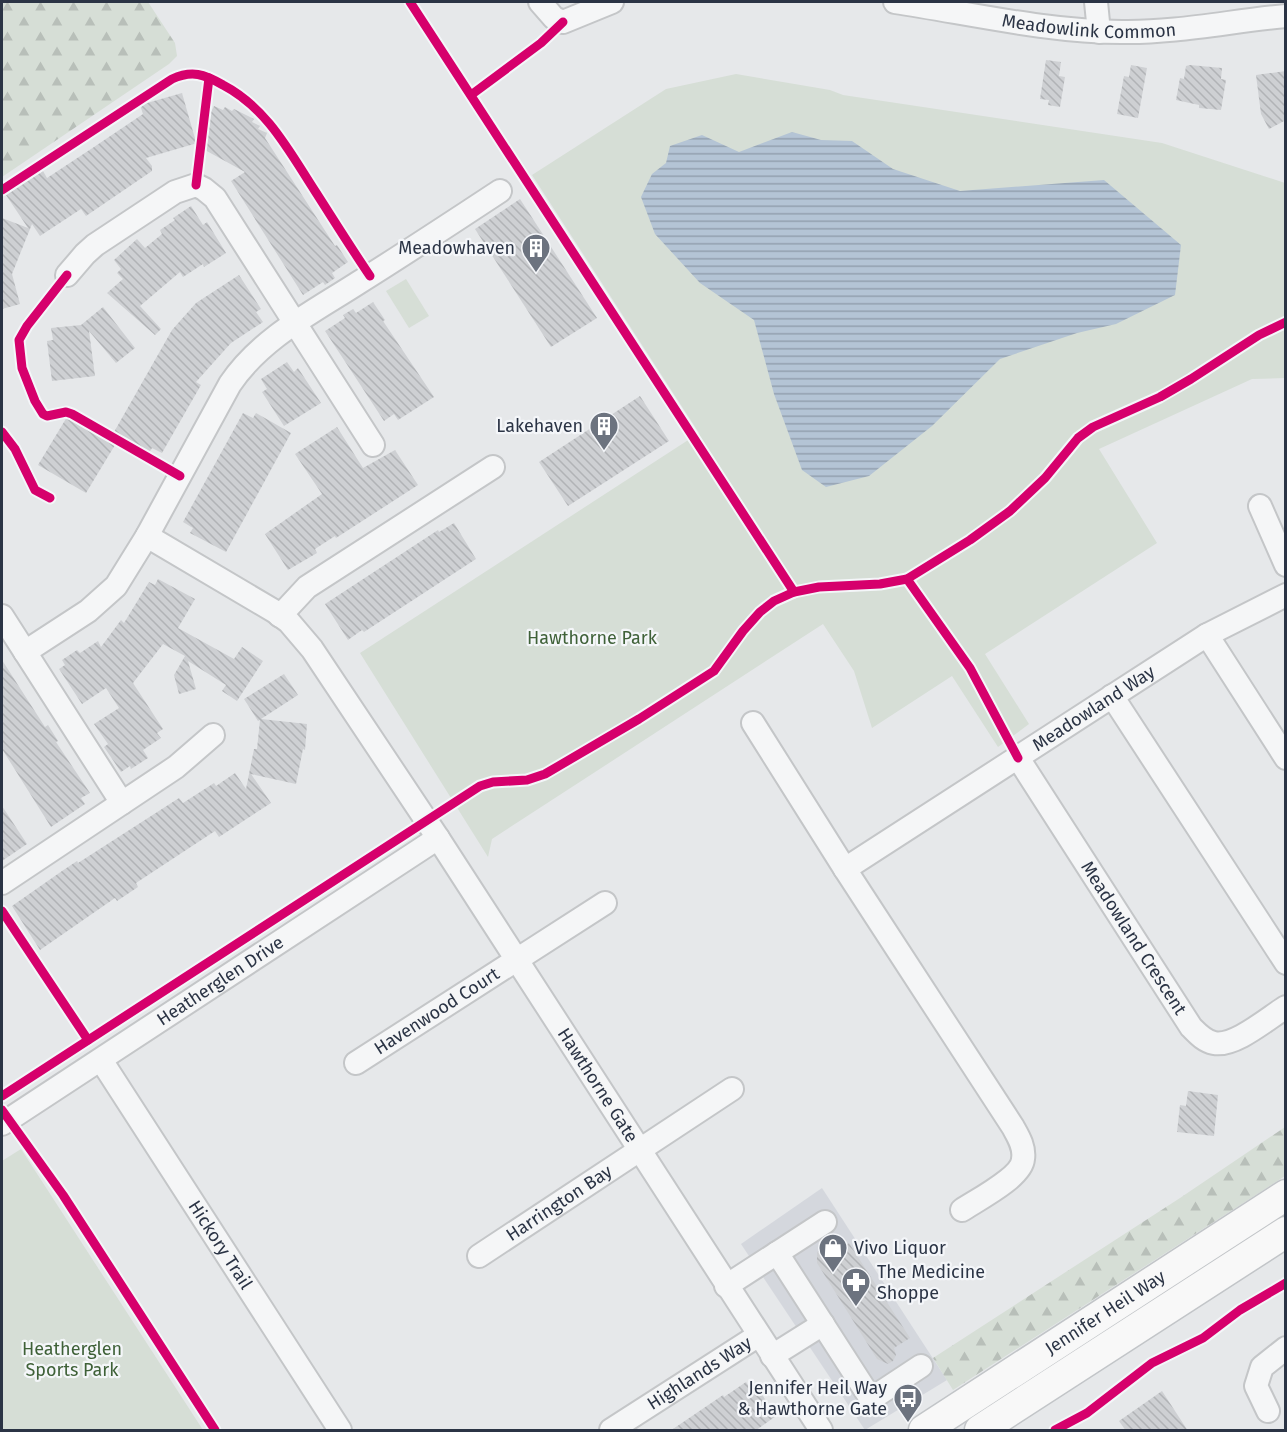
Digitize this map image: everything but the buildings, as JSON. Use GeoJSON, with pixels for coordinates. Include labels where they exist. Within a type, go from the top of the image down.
{"type":"FeatureCollection","features":[{"type":"Feature","properties":{"kind":"main road","name":"Jennifer Heil Way"},"geometry":{"type":"LineString","coordinates":[[924,1431],[1286,1196]]}},
{"type":"Feature","properties":{"kind":"main road","name":"Jennifer Heil Way"},"geometry":{"type":"LineString","coordinates":[[980,1431],[1286,1232]]}},
{"type":"Feature","properties":{"kind":"street"},"geometry":{"type":"LineString","coordinates":[[540,2],[554,18],[562,22],[612,2]]}},
{"type":"Feature","properties":{"kind":"street","name":"Meadowlink Common"},"geometry":{"type":"LineString","coordinates":[[896,2],[1099,32],[1140,32],[1286,16]]}},
{"type":"Feature","properties":{"kind":"street"},"geometry":{"type":"LineString","coordinates":[[1096,2],[1099,32]]}},
{"type":"Feature","properties":{"kind":"street"},"geometry":{"type":"LineString","coordinates":[[67,275],[95,245],[175,192],[196,185],[204,189],[215,198],[374,445]]}},
{"type":"Feature","properties":{"kind":"street"},"geometry":{"type":"LineString","coordinates":[[25,652],[88,611],[108,595],[125,573],[147,536],[238,372],[258,351],[295,324],[501,191]]}},
{"type":"Feature","properties":{"kind":"street"},"geometry":{"type":"LineString","coordinates":[[280,615],[307,587],[493,467]]}},
{"type":"Feature","properties":{"kind":"street"},"geometry":{"type":"LineString","coordinates":[[1260,506],[1286,565]]}},
{"type":"Feature","properties":{"kind":"street","name":"Hawthorne Gate"},"geometry":{"type":"LineString","coordinates":[[147,536],[280,615],[312,649],[438,838],[821,1431]]}},
{"type":"Feature","properties":{"kind":"street","name":"Meadowland Way"},"geometry":{"type":"LineString","coordinates":[[845,869],[1207,635],[1286,596]]}},
{"type":"Feature","properties":{"kind":"street"},"geometry":{"type":"LineString","coordinates":[[2,616],[122,803]]}},
{"type":"Feature","properties":{"kind":"street"},"geometry":{"type":"LineString","coordinates":[[1207,635],[1286,758]]}},
{"type":"Feature","properties":{"kind":"street"},"geometry":{"type":"LineString","coordinates":[[1112,696],[1286,963]]}},
{"type":"Feature","properties":{"kind":"street"},"geometry":{"type":"LineString","coordinates":[[753,723],[1022,1143],[1024,1160],[1017,1172],[962,1210]]}},
{"type":"Feature","properties":{"kind":"street"},"geometry":{"type":"LineString","coordinates":[[2,883],[176,767],[213,735]]}},
{"type":"Feature","properties":{"kind":"street","name":"Meadowland Crescent"},"geometry":{"type":"LineString","coordinates":[[1018,758],[1191,1027],[1202,1038],[1213,1043],[1236,1040],[1286,1007]]}},
{"type":"Feature","properties":{"kind":"street","name":"Heatherglen Drive"},"geometry":{"type":"LineString","coordinates":[[2,1124],[438,838]]}},
{"type":"Feature","properties":{"kind":"street","name":"Havenwood Court"},"geometry":{"type":"LineString","coordinates":[[356,1063],[605,903]]}},
{"type":"Feature","properties":{"kind":"street","name":"Hickory Trail"},"geometry":{"type":"LineString","coordinates":[[101,1060],[340,1431]]}},
{"type":"Feature","properties":{"kind":"street","name":"Harrington Bay"},"geometry":{"type":"LineString","coordinates":[[479,1256],[732,1089]]}},
{"type":"Feature","properties":{"kind":"street"},"geometry":{"type":"LineString","coordinates":[[726,1286],[825,1222]]}},
{"type":"Feature","properties":{"kind":"street"},"geometry":{"type":"LineString","coordinates":[[777,1253],[871,1399],[921,1366]]}},
{"type":"Feature","properties":{"kind":"street"},"geometry":{"type":"LineString","coordinates":[[772,1356],[823,1324]]}},
{"type":"Feature","properties":{"kind":"street","name":"Highlands Way"},"geometry":{"type":"LineString","coordinates":[[611,1431],[759,1335]]}},
{"type":"Feature","properties":{"kind":"street"},"geometry":{"type":"LineString","coordinates":[[1268,1411],[1256,1386],[1262,1367],[1286,1348]]}},
{"type":"Feature","properties":{"kind":"shaded area"},"geometry":{"type":"Polygon","coordinates":[[[822,1188],[947,1380],[865,1430],[741,1244],[822,1188]]]}},
{"type":"Feature","properties":{"kind":"green space"},"geometry":{"type":"Polygon","coordinates":[[[2,2],[148,2],[175,43],[177,56],[169,64],[2,177],[2,2]]]}},
{"type":"Feature","properties":{"kind":"green space","name":"Hawthorne Park"},"geometry":{"type":"Polygon","coordinates":[[[736,74],[830,90],[843,95],[1162,143],[1285,183],[1285,378],[1252,379],[1099,449],[1157,543],[985,654],[1029,724],[998,747],[952,676],[872,728],[854,671],[823,624],[492,839],[488,857],[360,653],[699,433],[532,175],[666,89],[736,74]]]}},
{"type":"Feature","properties":{"kind":"green space"},"geometry":{"type":"Polygon","coordinates":[[[406,279],[429,316],[409,328],[386,291],[406,279]]]}},
{"type":"Feature","properties":{"kind":"green space"},"geometry":{"type":"Polygon","coordinates":[[[1285,1127],[1285,1176],[953,1390],[933,1358],[1285,1127]]]}},
{"type":"Feature","properties":{"kind":"green space","name":"Heatherglen Sports Park"},"geometry":{"type":"Polygon","coordinates":[[[21,1149],[203,1430],[2,1430],[2,1161],[21,1149]]]}},
{"type":"Feature","properties":{"kind":"water"},"geometry":{"type":"Polygon","coordinates":[[[792,132],[821,140],[852,141],[893,169],[960,191],[1104,180],[1181,245],[1175,295],[1116,324],[1077,333],[1000,359],[932,426],[869,476],[826,487],[802,470],[774,394],[754,320],[700,283],[655,234],[641,197],[652,174],[666,163],[670,146],[702,135],[739,152],[792,132]]]}},
{"type":"Feature","properties":{"kind":"cycle path"},"geometry":{"type":"LineString","coordinates":[[410,2],[794,592]]}},
{"type":"Feature","properties":{"kind":"cycle path"},"geometry":{"type":"LineString","coordinates":[[471,95],[541,43],[563,22]]}},
{"type":"Feature","properties":{"kind":"cycle path"},"geometry":{"type":"LineString","coordinates":[[2,190],[172,79],[198,74],[216,81],[239,95],[265,118],[286,146],[370,276]]}},
{"type":"Feature","properties":{"kind":"cycle path"},"geometry":{"type":"LineString","coordinates":[[196,185],[209,78]]}},
{"type":"Feature","properties":{"kind":"cycle path"},"geometry":{"type":"LineString","coordinates":[[67,275],[27,326],[19,340],[22,368],[35,401],[43,414],[47,416],[66,412],[72,414],[180,476]]}},
{"type":"Feature","properties":{"kind":"cycle path"},"geometry":{"type":"LineString","coordinates":[[2,1096],[480,786],[493,782],[527,780],[545,774],[639,719],[714,671],[743,631],[760,612],[774,601],[794,592],[819,587],[880,584],[907,579],[970,540],[1010,511],[1045,478],[1078,438],[1093,427],[1160,397],[1259,335],[1286,322]]}},
{"type":"Feature","properties":{"kind":"cycle path"},"geometry":{"type":"LineString","coordinates":[[2,432],[15,449],[35,490],[50,498]]}},
{"type":"Feature","properties":{"kind":"cycle path"},"geometry":{"type":"LineString","coordinates":[[907,579],[970,668],[1018,758]]}},
{"type":"Feature","properties":{"kind":"cycle path"},"geometry":{"type":"LineString","coordinates":[[2,911],[88,1040]]}},
{"type":"Feature","properties":{"kind":"cycle path"},"geometry":{"type":"LineString","coordinates":[[2,1110],[63,1195],[215,1430]]}},
{"type":"Feature","properties":{"kind":"cycle path"},"geometry":{"type":"LineString","coordinates":[[1055,1430],[1087,1413],[1152,1363],[1203,1338],[1240,1310],[1286,1283]]}},
{"type":"Feature","properties":{"kind":"place","name":"Meadowhaven"},"geometry":{"type":"Point","coordinates":[536,274]}},
{"type":"Feature","properties":{"kind":"place","name":"Lakehaven"},"geometry":{"type":"Point","coordinates":[604,452]}},
{"type":"Feature","properties":{"kind":"place","name":"Vivo Liquor"},"geometry":{"type":"Point","coordinates":[833,1274]}},
{"type":"Feature","properties":{"kind":"place","name":"The Medicine Shoppe"},"geometry":{"type":"Point","coordinates":[856,1308]}},
{"type":"Feature","properties":{"kind":"place","name":"Jennifer Heil Way & Hawthorne Gate"},"geometry":{"type":"Point","coordinates":[908,1424]}}]}
